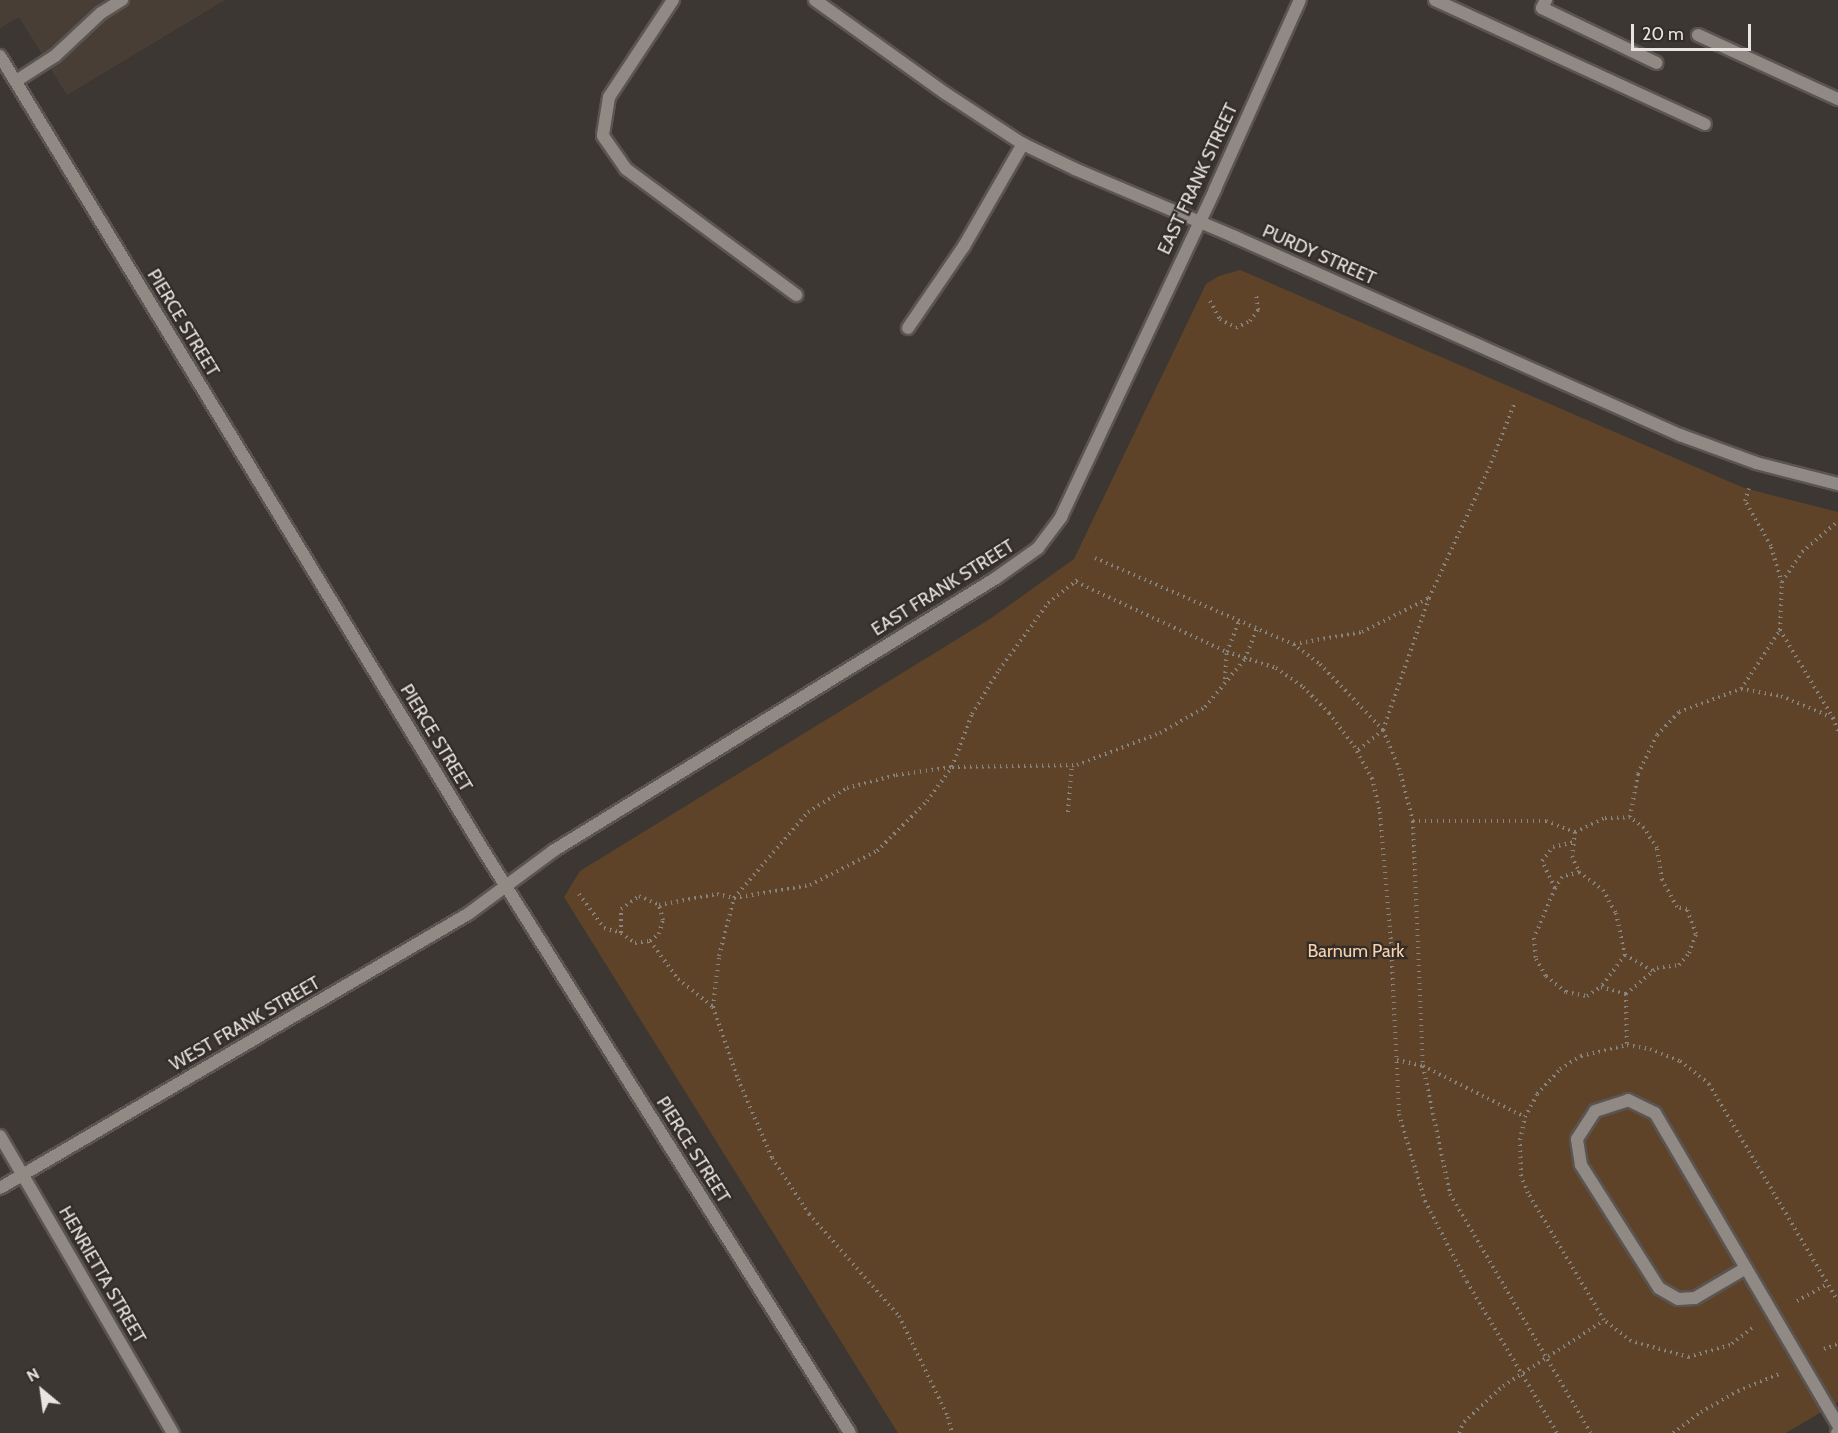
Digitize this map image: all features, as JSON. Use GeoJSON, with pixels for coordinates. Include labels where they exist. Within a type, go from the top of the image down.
{"type":"FeatureCollection","features":[{"type":"Feature","properties":{"kind":"street"},"geometry":{"type":"LineString","coordinates":[[16,81],[55,56],[101,12],[122,0]]}},
{"type":"Feature","properties":{"kind":"street"},"geometry":{"type":"LineString","coordinates":[[673,0],[609,97],[603,136],[626,168],[796,296]]}},
{"type":"Feature","properties":{"kind":"street","name":"PURDY STREET"},"geometry":{"type":"LineString","coordinates":[[815,0],[945,93],[1023,144],[1669,430],[1756,463],[1838,484]]}},
{"type":"Feature","properties":{"kind":"street","name":"EAST FRANK STREET"},"geometry":{"type":"LineString","coordinates":[[506,886],[553,851],[996,578],[1038,548],[1061,517],[1215,189],[1300,0]]}},
{"type":"Feature","properties":{"kind":"street"},"geometry":{"type":"LineString","coordinates":[[1435,0],[1706,124]]}},
{"type":"Feature","properties":{"kind":"street"},"geometry":{"type":"LineString","coordinates":[[1546,0],[1542,8],[1657,63]]}},
{"type":"Feature","properties":{"kind":"street"},"geometry":{"type":"LineString","coordinates":[[1698,35],[1838,99]]}},
{"type":"Feature","properties":{"kind":"street","name":"PIERCE STREET"},"geometry":{"type":"LineString","coordinates":[[0,56],[506,886],[850,1433]]}},
{"type":"Feature","properties":{"kind":"street"},"geometry":{"type":"LineString","coordinates":[[908,328],[964,246],[1023,144]]}},
{"type":"Feature","properties":{"kind":"street","name":"WEST FRANK STREET"},"geometry":{"type":"LineString","coordinates":[[0,1188],[468,914],[506,886]]}},
{"type":"Feature","properties":{"kind":"street"},"geometry":{"type":"LineString","coordinates":[[1746,1268],[1695,1298],[1678,1299],[1659,1288],[1581,1165],[1577,1139],[1595,1111],[1628,1100],[1655,1113],[1746,1268],[1838,1425]]}},
{"type":"Feature","properties":{"kind":"street","name":"HENRIETTA STREET"},"geometry":{"type":"LineString","coordinates":[[0,1136],[172,1433]]}},
{"type":"Feature","properties":{"kind":"path"},"geometry":{"type":"LineString","coordinates":[[1210,301],[1220,319],[1236,328],[1250,321],[1258,310],[1256,293]]}},
{"type":"Feature","properties":{"kind":"path"},"geometry":{"type":"LineString","coordinates":[[1357,752],[1383,730],[1429,598],[1489,468],[1514,405]]}},
{"type":"Feature","properties":{"kind":"path"},"geometry":{"type":"LineString","coordinates":[[1741,689],[1780,630],[1782,583],[1771,546],[1745,501],[1756,463]]}},
{"type":"Feature","properties":{"kind":"path"},"geometry":{"type":"LineString","coordinates":[[1782,583],[1802,552],[1836,523]]}},
{"type":"Feature","properties":{"kind":"path"},"geometry":{"type":"LineString","coordinates":[[1095,558],[1293,644],[1320,664],[1383,730],[1399,768],[1413,821],[1423,1066],[1450,1194],[1591,1433]]}},
{"type":"Feature","properties":{"kind":"path"},"geometry":{"type":"LineString","coordinates":[[621,933],[621,909],[639,896],[659,904],[717,894],[734,898],[810,885],[877,851],[927,801],[952,766],[972,714],[999,670],[1048,603],[1081,577]]}},
{"type":"Feature","properties":{"kind":"path"},"geometry":{"type":"LineString","coordinates":[[1076,582],[1227,652],[1276,668],[1303,687],[1329,713],[1357,752],[1372,778],[1380,812],[1391,942],[1399,1114],[1425,1201],[1467,1282],[1524,1372],[1557,1433]]}},
{"type":"Feature","properties":{"kind":"path"},"geometry":{"type":"LineString","coordinates":[[1293,644],[1362,632],[1429,598]]}},
{"type":"Feature","properties":{"kind":"path"},"geometry":{"type":"LineString","coordinates":[[1225,680],[1227,652],[1239,621]]}},
{"type":"Feature","properties":{"kind":"path"},"geometry":{"type":"LineString","coordinates":[[952,1433],[948,1417],[899,1316],[810,1214],[772,1158],[738,1079],[713,1007],[719,956],[734,898],[807,812],[847,788],[896,775],[952,766],[1072,765],[1160,733],[1205,707],[1225,680],[1245,659],[1257,627]]}},
{"type":"Feature","properties":{"kind":"path"},"geometry":{"type":"LineString","coordinates":[[1780,630],[1833,718],[1838,731]]}},
{"type":"Feature","properties":{"kind":"path"},"geometry":{"type":"LineString","coordinates":[[1630,818],[1638,774],[1657,735],[1679,712],[1741,689],[1781,696],[1833,718]]}},
{"type":"Feature","properties":{"kind":"path"},"geometry":{"type":"LineString","coordinates":[[1068,812],[1072,765]]}},
{"type":"Feature","properties":{"kind":"path"},"geometry":{"type":"LineString","coordinates":[[1413,821],[1546,820],[1575,832],[1605,818],[1630,818],[1644,828],[1657,848],[1662,880],[1677,907],[1687,909],[1696,934],[1689,953],[1679,964],[1657,968],[1626,994]]}},
{"type":"Feature","properties":{"kind":"path"},"geometry":{"type":"LineString","coordinates":[[1575,832],[1572,856],[1578,872],[1603,890],[1616,914],[1625,955],[1654,972]]}},
{"type":"Feature","properties":{"kind":"path"},"geometry":{"type":"LineString","coordinates":[[1555,888],[1542,861],[1553,847],[1574,842]]}},
{"type":"Feature","properties":{"kind":"path"},"geometry":{"type":"LineString","coordinates":[[1578,872],[1562,876],[1555,888],[1534,938],[1536,959],[1546,976],[1566,992],[1587,996],[1601,987],[1625,955]]}},
{"type":"Feature","properties":{"kind":"path"},"geometry":{"type":"LineString","coordinates":[[579,894],[604,928],[621,933],[635,943],[650,941],[659,934],[663,920],[659,904]]}},
{"type":"Feature","properties":{"kind":"path"},"geometry":{"type":"LineString","coordinates":[[650,941],[678,979],[713,1007]]}},
{"type":"Feature","properties":{"kind":"path"},"geometry":{"type":"LineString","coordinates":[[1601,987],[1626,994]]}},
{"type":"Feature","properties":{"kind":"path"},"geometry":{"type":"LineString","coordinates":[[1626,994],[1626,1045]]}},
{"type":"Feature","properties":{"kind":"path"},"geometry":{"type":"LineString","coordinates":[[1757,1324],[1730,1345],[1689,1357],[1631,1341],[1604,1320],[1524,1185],[1521,1176],[1520,1140],[1525,1117],[1537,1094],[1560,1069],[1581,1056],[1626,1045],[1650,1049],[1680,1061],[1709,1084],[1838,1301]]}},
{"type":"Feature","properties":{"kind":"path"},"geometry":{"type":"LineString","coordinates":[[1397,1060],[1423,1066],[1525,1117]]}},
{"type":"Feature","properties":{"kind":"path"},"geometry":{"type":"LineString","coordinates":[[1791,1305],[1828,1284]]}},
{"type":"Feature","properties":{"kind":"path"},"geometry":{"type":"LineString","coordinates":[[1459,1433],[1464,1422],[1503,1386],[1604,1320]]}},
{"type":"Feature","properties":{"kind":"path"},"geometry":{"type":"LineString","coordinates":[[1818,1351],[1838,1344]]}},
{"type":"Feature","properties":{"kind":"path"},"geometry":{"type":"LineString","coordinates":[[1673,1433],[1711,1407],[1785,1371]]}},
{"type":"Feature","properties":{"kind":"shaded area"},"geometry":{"type":"Polygon","coordinates":[[[0,0],[225,0],[67,95],[19,17],[0,28],[0,0]]]}},
{"type":"Feature","properties":{"kind":"green space","name":"Barnum Park"},"geometry":{"type":"Polygon","coordinates":[[[1240,270],[1744,488],[1838,512],[1838,1402],[1786,1433],[898,1433],[564,897],[580,871],[990,619],[1074,559],[1206,284],[1219,276],[1240,270]]]}}]}
